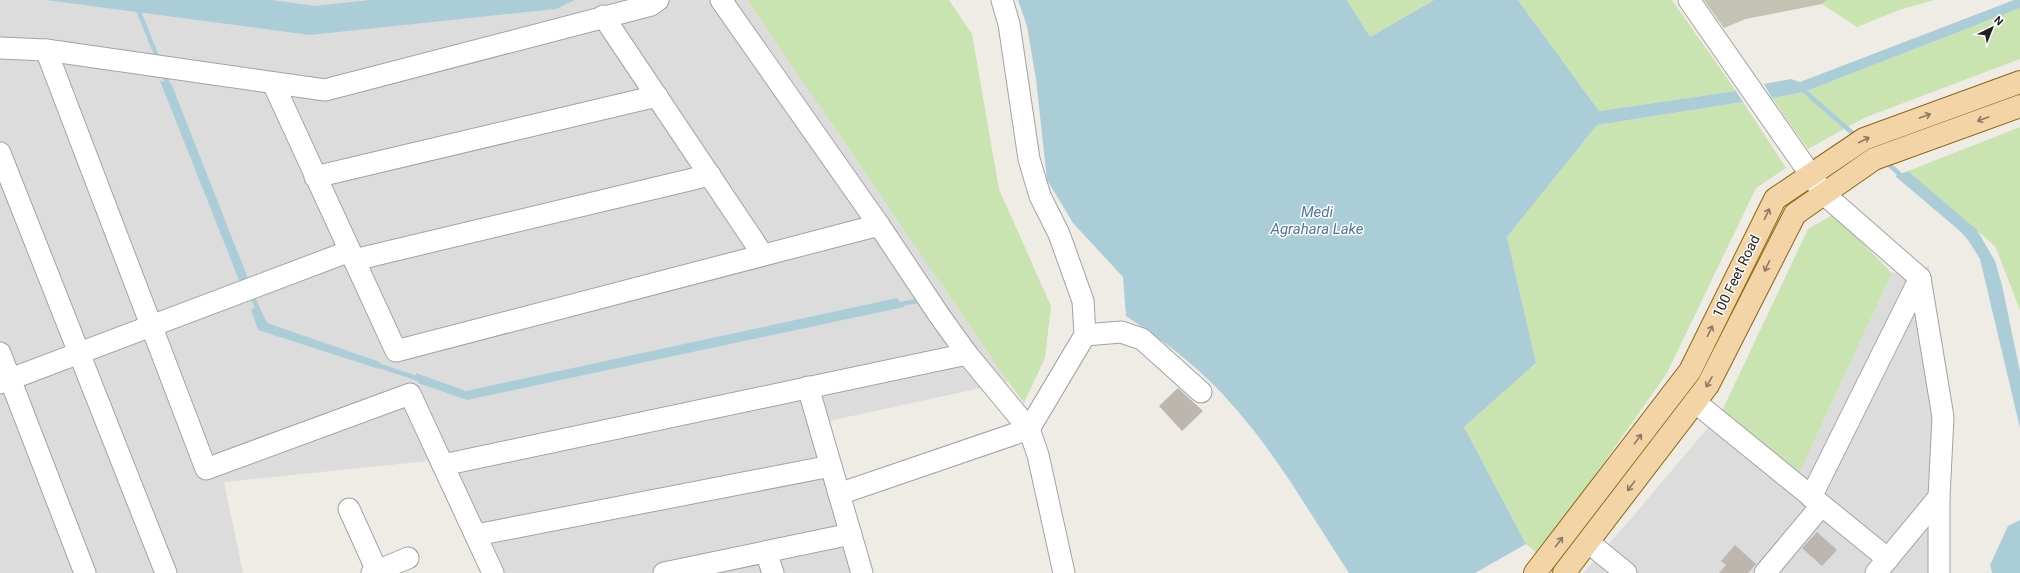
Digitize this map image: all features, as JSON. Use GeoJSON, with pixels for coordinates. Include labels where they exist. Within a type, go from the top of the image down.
{"type":"FeatureCollection","features":[{"type":"Feature","properties":{"kind":"main road","name":"100 Feet Road"},"geometry":{"type":"LineString","coordinates":[[1535,573],[1690,371],[1772,204],[1777,198],[1864,139],[2020,82]]}},
{"type":"Feature","properties":{"kind":"main road","name":"100 Feet Road"},"geometry":{"type":"LineString","coordinates":[[1564,573],[1708,385],[1791,219],[1795,214],[1874,160],[2020,106]]}},
{"type":"Feature","properties":{"kind":"street"},"geometry":{"type":"LineString","coordinates":[[0,48],[46,50],[325,90],[603,16],[651,5],[658,0]]}},
{"type":"Feature","properties":{"kind":"street"},"geometry":{"type":"LineString","coordinates":[[721,0],[879,224],[967,354],[1029,429],[1038,455],[1064,573]]}},
{"type":"Feature","properties":{"kind":"street"},"geometry":{"type":"LineString","coordinates":[[839,494],[1029,429],[1085,335],[1082,301],[1059,234],[1040,196],[1029,159],[1009,24],[1002,0]]}},
{"type":"Feature","properties":{"kind":"street"},"geometry":{"type":"LineString","coordinates":[[1689,0],[1824,194],[1920,278],[1944,417],[1939,496],[1939,573]]}},
{"type":"Feature","properties":{"kind":"street"},"geometry":{"type":"LineString","coordinates":[[603,16],[763,255]]}},
{"type":"Feature","properties":{"kind":"street"},"geometry":{"type":"LineString","coordinates":[[46,50],[206,469],[410,394],[493,573]]}},
{"type":"Feature","properties":{"kind":"street"},"geometry":{"type":"LineString","coordinates":[[273,83],[396,351],[879,224]]}},
{"type":"Feature","properties":{"kind":"street"},"geometry":{"type":"LineString","coordinates":[[315,177],[657,96]]}},
{"type":"Feature","properties":{"kind":"street"},"geometry":{"type":"LineString","coordinates":[[0,153],[166,573]]}},
{"type":"Feature","properties":{"kind":"street"},"geometry":{"type":"LineString","coordinates":[[5,381],[152,326],[352,256],[710,175]]}},
{"type":"Feature","properties":{"kind":"street"},"geometry":{"type":"LineString","coordinates":[[1765,573],[1816,502],[1920,278]]}},
{"type":"Feature","properties":{"kind":"street"},"geometry":{"type":"LineString","coordinates":[[1085,335],[1121,332],[1142,339],[1201,392]]}},
{"type":"Feature","properties":{"kind":"street"},"geometry":{"type":"LineString","coordinates":[[0,353],[5,381],[85,573]]}},
{"type":"Feature","properties":{"kind":"street"},"geometry":{"type":"LineString","coordinates":[[443,465],[967,354]]}},
{"type":"Feature","properties":{"kind":"street"},"geometry":{"type":"LineString","coordinates":[[808,388],[862,573]]}},
{"type":"Feature","properties":{"kind":"street"},"geometry":{"type":"LineString","coordinates":[[1695,402],[1816,502],[1882,566],[1939,496]]}},
{"type":"Feature","properties":{"kind":"street"},"geometry":{"type":"LineString","coordinates":[[476,536],[831,466]]}},
{"type":"Feature","properties":{"kind":"street"},"geometry":{"type":"LineString","coordinates":[[349,509],[376,572],[408,558]]}},
{"type":"Feature","properties":{"kind":"street"},"geometry":{"type":"LineString","coordinates":[[664,573],[851,534]]}},
{"type":"Feature","properties":{"kind":"street"},"geometry":{"type":"LineString","coordinates":[[1588,542],[1626,573]]}},
{"type":"Feature","properties":{"kind":"street"},"geometry":{"type":"LineString","coordinates":[[766,552],[773,573]]}},
{"type":"Feature","properties":{"kind":"shaded area"},"geometry":{"type":"Polygon","coordinates":[[[0,0],[747,0],[1008,382],[829,421],[869,573],[482,573],[428,461],[224,482],[243,573],[0,573],[0,0]]]}},
{"type":"Feature","properties":{"kind":"shaded area"},"geometry":{"type":"Polygon","coordinates":[[[1704,0],[1828,0],[1822,4],[1746,19],[1724,28],[1704,0]]]}},
{"type":"Feature","properties":{"kind":"shaded area"},"geometry":{"type":"Polygon","coordinates":[[[1929,266],[1948,419],[1945,573],[1583,573],[1722,411],[1798,476],[1892,273],[1929,266]]]}},
{"type":"Feature","properties":{"kind":"green space"},"geometry":{"type":"Polygon","coordinates":[[[747,0],[949,0],[972,34],[999,189],[1051,306],[1045,358],[1024,403],[1008,382],[747,0]]]}},
{"type":"Feature","properties":{"kind":"green space"},"geometry":{"type":"Polygon","coordinates":[[[1347,0],[1434,0],[1370,37],[1347,0]]]}},
{"type":"Feature","properties":{"kind":"green space"},"geometry":{"type":"Polygon","coordinates":[[[1518,0],[1672,0],[1736,91],[1599,111],[1518,0]]]}},
{"type":"Feature","properties":{"kind":"green space"},"geometry":{"type":"Polygon","coordinates":[[[1828,0],[1934,0],[1899,10],[1857,27],[1822,4],[1828,0]]]}},
{"type":"Feature","properties":{"kind":"green space"},"geometry":{"type":"Polygon","coordinates":[[[2020,8],[2020,59],[1864,118],[1808,149],[1772,98],[1804,92],[2020,8]]]}},
{"type":"Feature","properties":{"kind":"green space"},"geometry":{"type":"Polygon","coordinates":[[[1743,102],[1786,168],[1756,188],[1667,373],[1539,555],[1526,544],[1464,427],[1536,363],[1507,237],[1597,125],[1743,102]]]}},
{"type":"Feature","properties":{"kind":"green space"},"geometry":{"type":"Polygon","coordinates":[[[2020,127],[2020,310],[1995,246],[1908,171],[2020,127]]]}},
{"type":"Feature","properties":{"kind":"green space"},"geometry":{"type":"Polygon","coordinates":[[[1834,214],[1892,273],[1798,476],[1722,411],[1808,229],[1834,214]]]}},
{"type":"Feature","properties":{"kind":"water"},"geometry":{"type":"Polygon","coordinates":[[[46,0],[272,0],[315,6],[370,0],[575,0],[556,9],[310,35],[46,0]]]}},
{"type":"Feature","properties":{"kind":"water","name":"Medi Agrahara Lake"},"geometry":{"type":"Polygon","coordinates":[[[1018,0],[1347,0],[1370,37],[1434,0],[1518,0],[1599,111],[1736,91],[1743,102],[1597,125],[1507,237],[1536,363],[1464,427],[1526,544],[1475,573],[1349,573],[1281,467],[1251,427],[1223,394],[1184,358],[1156,336],[1126,316],[1123,277],[1073,223],[1047,180],[1036,79],[1027,26],[1018,0]]]}},
{"type":"Feature","properties":{"kind":"water"},"geometry":{"type":"Polygon","coordinates":[[[2014,0],[2020,0],[2020,8],[1804,92],[1772,98],[1764,84],[1791,79],[1800,82],[2014,0]]]}},
{"type":"Feature","properties":{"kind":"water"},"geometry":{"type":"Polygon","coordinates":[[[160,81],[171,83],[249,281],[241,285],[160,81]]]}},
{"type":"Feature","properties":{"kind":"water"},"geometry":{"type":"Polygon","coordinates":[[[1908,171],[1977,230],[1995,261],[2002,285],[2020,372],[2020,428],[1980,259],[1968,240],[1960,231],[1895,176],[1908,171]]]}},
{"type":"Feature","properties":{"kind":"water"},"geometry":{"type":"Polygon","coordinates":[[[897,298],[904,307],[467,400],[418,383],[416,373],[466,391],[897,298]]]}},
{"type":"Feature","properties":{"kind":"water"},"geometry":{"type":"Polygon","coordinates":[[[259,306],[267,323],[380,362],[379,369],[258,330],[251,309],[259,306]]]}},
{"type":"Feature","properties":{"kind":"water"},"geometry":{"type":"Polygon","coordinates":[[[2020,520],[2020,573],[1992,573],[1990,565],[2008,526],[2020,520]]]}},
{"type":"Feature","properties":{"kind":"building"},"geometry":{"type":"Polygon","coordinates":[[[1178,388],[1203,411],[1182,431],[1159,406],[1178,388]]]}},
{"type":"Feature","properties":{"kind":"building"},"geometry":{"type":"Polygon","coordinates":[[[1817,532],[1837,550],[1822,566],[1802,548],[1817,532]]]}},
{"type":"Feature","properties":{"kind":"building"},"geometry":{"type":"Polygon","coordinates":[[[1735,545],[1756,564],[1748,573],[1719,573],[1726,565],[1721,561],[1735,545]]]}},
{"type":"Feature","properties":{"kind":"waterway"},"geometry":{"type":"LineString","coordinates":[[134,0],[158,59]]}},
{"type":"Feature","properties":{"kind":"waterway"},"geometry":{"type":"LineString","coordinates":[[163,72],[169,87]]}},
{"type":"Feature","properties":{"kind":"waterway"},"geometry":{"type":"LineString","coordinates":[[1803,90],[1857,137]]}},
{"type":"Feature","properties":{"kind":"waterway"},"geometry":{"type":"LineString","coordinates":[[1885,161],[1904,178]]}},
{"type":"Feature","properties":{"kind":"waterway"},"geometry":{"type":"LineString","coordinates":[[252,295],[259,312]]}},
{"type":"Feature","properties":{"kind":"waterway"},"geometry":{"type":"LineString","coordinates":[[896,305],[922,300]]}},
{"type":"Feature","properties":{"kind":"waterway"},"geometry":{"type":"LineString","coordinates":[[374,364],[422,380]]}}]}
